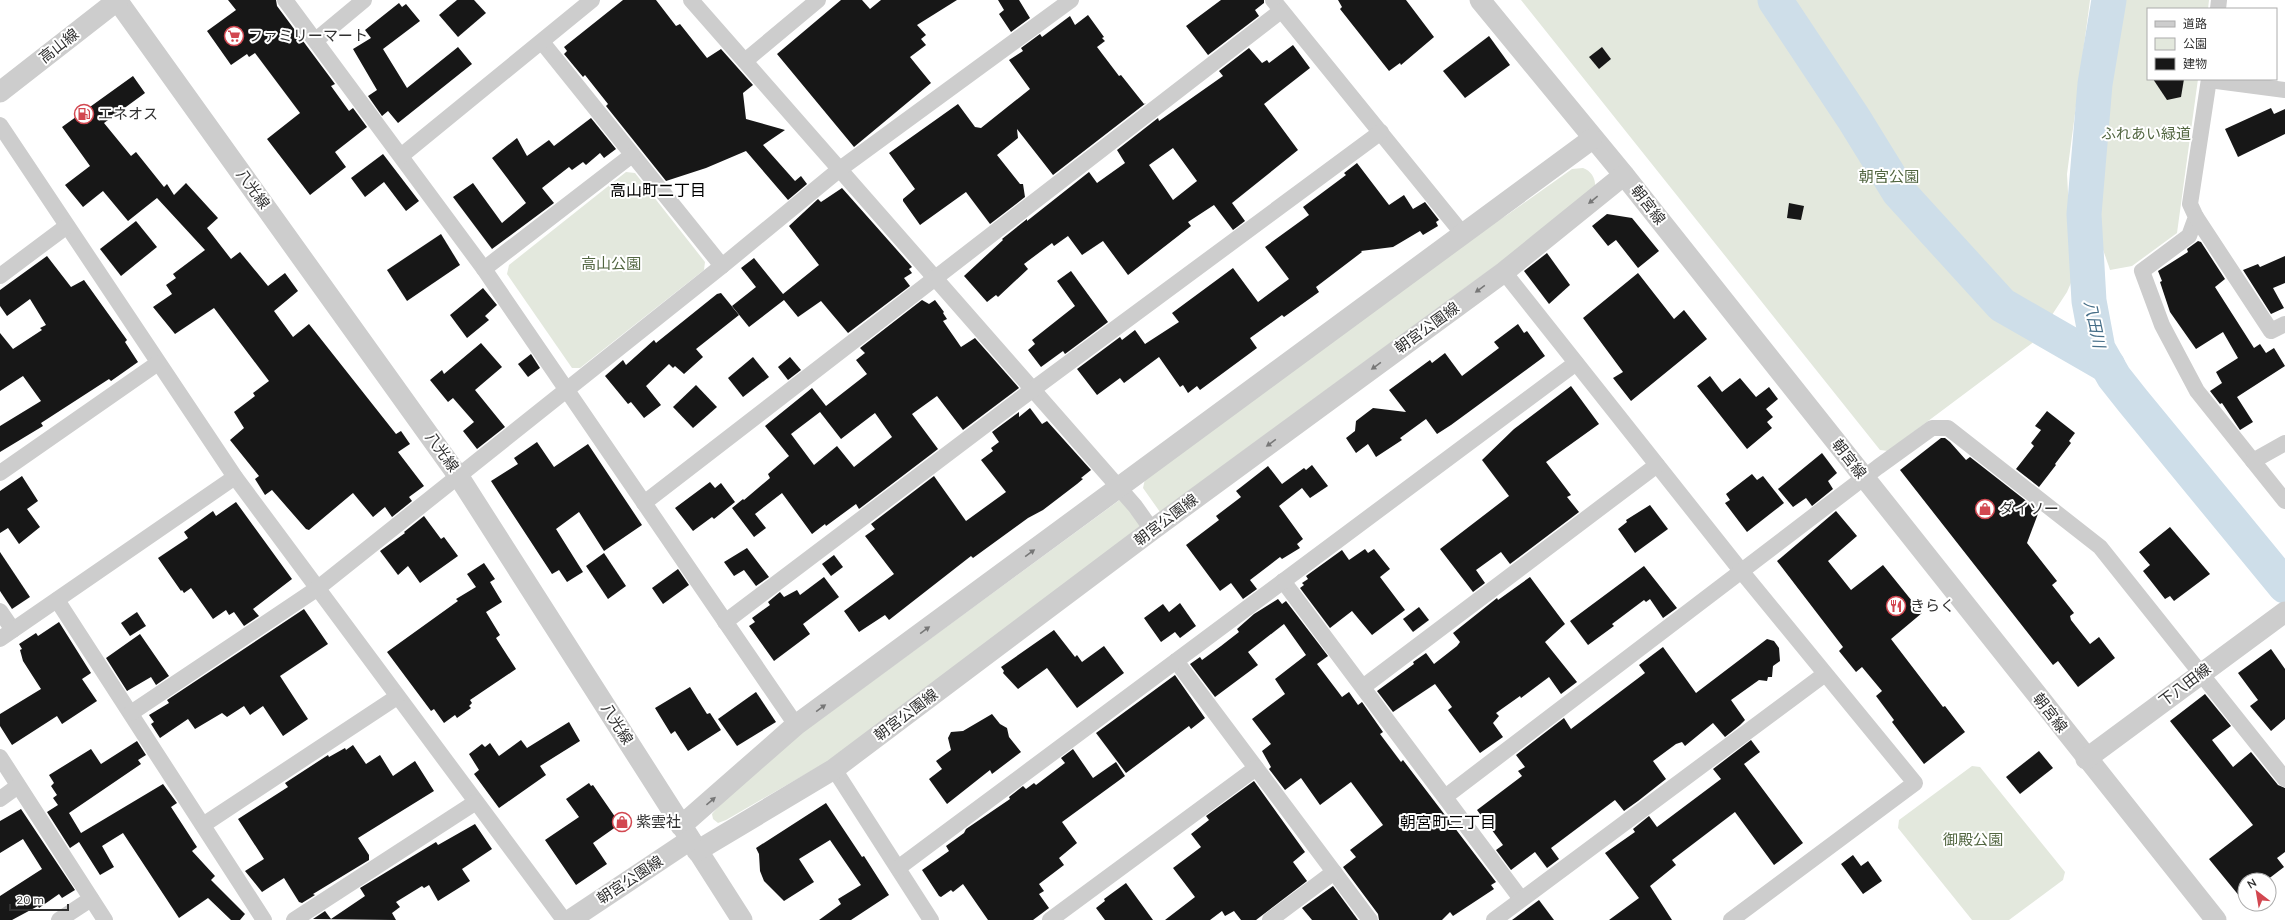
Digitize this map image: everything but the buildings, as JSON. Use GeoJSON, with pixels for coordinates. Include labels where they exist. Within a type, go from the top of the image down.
{"type":"FeatureCollection","features":[{"type":"Feature","properties":{"kind":"street","name":"高山線"},"geometry":{"type":"LineString","coordinates":[[0,92],[118,0]]}},
{"type":"Feature","properties":{"kind":"street","name":"八光線"},"geometry":{"type":"LineString","coordinates":[[118,0],[459,477],[742,920]]}},
{"type":"Feature","properties":{"kind":"street"},"geometry":{"type":"LineString","coordinates":[[285,0],[484,269],[796,726]]}},
{"type":"Feature","properties":{"kind":"street"},"geometry":{"type":"LineString","coordinates":[[316,40],[364,0]]}},
{"type":"Feature","properties":{"kind":"street"},"geometry":{"type":"LineString","coordinates":[[401,156],[592,0]]}},
{"type":"Feature","properties":{"kind":"street"},"geometry":{"type":"LineString","coordinates":[[691,0],[937,278],[1118,488],[1152,530]]}},
{"type":"Feature","properties":{"kind":"street"},"geometry":{"type":"LineString","coordinates":[[745,61],[818,0]]}},
{"type":"Feature","properties":{"kind":"street"},"geometry":{"type":"LineString","coordinates":[[131,713],[318,588],[459,477],[566,388],[722,266],[840,169],[1071,0]]}},
{"type":"Feature","properties":{"kind":"street","name":"朝宮線"},"geometry":{"type":"LineString","coordinates":[[1480,0],[1592,139],[1624,175],[2216,920]]}},
{"type":"Feature","properties":{"kind":"street"},"geometry":{"type":"LineString","coordinates":[[644,503],[937,278],[1277,6],[1381,132],[1462,234]]}},
{"type":"Feature","properties":{"kind":"street"},"geometry":{"type":"LineString","coordinates":[[542,42],[722,266]]}},
{"type":"Feature","properties":{"kind":"street"},"geometry":{"type":"LineString","coordinates":[[2285,90],[2209,80],[2190,204],[2196,217],[2271,331],[2285,324]]}},
{"type":"Feature","properties":{"kind":"street"},"geometry":{"type":"LineString","coordinates":[[0,125],[235,478],[564,920]]}},
{"type":"Feature","properties":{"kind":"street"},"geometry":{"type":"LineString","coordinates":[[725,622],[1032,390],[1381,132]]}},
{"type":"Feature","properties":{"kind":"street","name":"朝宮公園線"},"geometry":{"type":"LineString","coordinates":[[690,839],[796,726],[1592,139]]}},
{"type":"Feature","properties":{"kind":"street"},"geometry":{"type":"LineString","coordinates":[[484,269],[632,155]]}},
{"type":"Feature","properties":{"kind":"street","name":"朝宮公園線"},"geometry":{"type":"LineString","coordinates":[[570,920],[690,839],[834,769],[1152,530],[1504,272],[1624,175]]}},
{"type":"Feature","properties":{"kind":"street"},"geometry":{"type":"LineString","coordinates":[[2196,217],[2189,236],[2142,271],[2162,325],[2197,391],[2285,501]]}},
{"type":"Feature","properties":{"kind":"street"},"geometry":{"type":"LineString","coordinates":[[0,276],[67,226]]}},
{"type":"Feature","properties":{"kind":"street"},"geometry":{"type":"LineString","coordinates":[[1504,272],[1742,572],[1915,783],[1731,920]]}},
{"type":"Feature","properties":{"kind":"street"},"geometry":{"type":"LineString","coordinates":[[0,472],[158,363]]}},
{"type":"Feature","properties":{"kind":"street"},"geometry":{"type":"LineString","coordinates":[[898,868],[1576,363]]}},
{"type":"Feature","properties":{"kind":"street"},"geometry":{"type":"LineString","coordinates":[[1445,797],[1864,478],[1932,428],[1948,428],[2100,547],[2285,779]]}},
{"type":"Feature","properties":{"kind":"street"},"geometry":{"type":"LineString","coordinates":[[2253,461],[2285,443]]}},
{"type":"Feature","properties":{"kind":"street"},"geometry":{"type":"LineString","coordinates":[[1363,687],[1657,465]]}},
{"type":"Feature","properties":{"kind":"street"},"geometry":{"type":"LineString","coordinates":[[0,639],[235,478]]}},
{"type":"Feature","properties":{"kind":"street"},"geometry":{"type":"LineString","coordinates":[[1283,581],[1521,900]]}},
{"type":"Feature","properties":{"kind":"street"},"geometry":{"type":"LineString","coordinates":[[57,600],[264,920]]}},
{"type":"Feature","properties":{"kind":"street"},"geometry":{"type":"LineString","coordinates":[[0,611],[13,630]]}},
{"type":"Feature","properties":{"kind":"street","name":"下八田線"},"geometry":{"type":"LineString","coordinates":[[2086,758],[2285,612]]}},
{"type":"Feature","properties":{"kind":"street"},"geometry":{"type":"LineString","coordinates":[[1176,661],[1370,920]]}},
{"type":"Feature","properties":{"kind":"street"},"geometry":{"type":"LineString","coordinates":[[1494,920],[1825,674]]}},
{"type":"Feature","properties":{"kind":"street"},"geometry":{"type":"LineString","coordinates":[[203,825],[397,697]]}},
{"type":"Feature","properties":{"kind":"street"},"geometry":{"type":"LineString","coordinates":[[0,757],[105,920]]}},
{"type":"Feature","properties":{"kind":"street"},"geometry":{"type":"LineString","coordinates":[[1050,920],[1256,768]]}},
{"type":"Feature","properties":{"kind":"street"},"geometry":{"type":"LineString","coordinates":[[834,769],[931,920]]}},
{"type":"Feature","properties":{"kind":"street"},"geometry":{"type":"LineString","coordinates":[[0,799],[18,786]]}},
{"type":"Feature","properties":{"kind":"street"},"geometry":{"type":"LineString","coordinates":[[294,920],[476,802]]}},
{"type":"Feature","properties":{"kind":"street"},"geometry":{"type":"LineString","coordinates":[[1270,920],[1334,872]]}},
{"type":"Feature","properties":{"kind":"street"},"geometry":{"type":"LineString","coordinates":[[59,920],[91,899]]}},
{"type":"Feature","properties":{"kind":"green space","name":"朝宮公園"},"geometry":{"type":"Polygon","coordinates":[[[1521,0],[2090,0],[2067,174],[2069,211],[2077,269],[2067,292],[2035,341],[1888,451],[1880,450],[1521,0]]]}},
{"type":"Feature","properties":{"kind":"green space","name":"ふれあい緑道"},"geometry":{"type":"Polygon","coordinates":[[[2121,0],[2209,0],[2208,8],[2147,8],[2147,80],[2198,80],[2177,233],[2132,266],[2110,270],[2100,238],[2097,208],[2097,179],[2102,119],[2121,0]]]}},
{"type":"Feature","properties":{"kind":"green space"},"geometry":{"type":"Polygon","coordinates":[[[1583,168],[1590,172],[1594,179],[1595,186],[1593,194],[1160,512],[1143,488],[1145,479],[1454,247],[1507,215],[1572,169],[1583,168]]]}},
{"type":"Feature","properties":{"kind":"green space","name":"高山公園"},"geometry":{"type":"Polygon","coordinates":[[[626,172],[635,173],[705,262],[704,270],[580,368],[572,368],[507,274],[509,265],[626,172]]]}},
{"type":"Feature","properties":{"kind":"green space"},"geometry":{"type":"Polygon","coordinates":[[[1121,499],[1144,527],[851,748],[726,820],[718,823],[713,819],[712,814],[724,800],[803,732],[1121,499]]]}},
{"type":"Feature","properties":{"kind":"green space","name":"御殿公園"},"geometry":{"type":"Polygon","coordinates":[[[1972,766],[1980,767],[2065,872],[2063,880],[2009,920],[1972,920],[1898,828],[1899,820],[1972,766]]]}},
{"type":"Feature","properties":{"kind":"waterway"},"geometry":{"type":"LineString","coordinates":[[1775,0],[1854,119],[1899,192],[2002,305],[2108,366]]}},
{"type":"Feature","properties":{"kind":"waterway","name":"八田川"},"geometry":{"type":"LineString","coordinates":[[2109,0],[2095,84],[2084,214],[2089,301],[2098,349],[2114,377],[2285,586]]}},
{"type":"Feature","properties":{"kind":"place","name":"ファミリーマート"},"geometry":{"type":"Point","coordinates":[234,36]}},
{"type":"Feature","properties":{"kind":"place","name":"エネオス"},"geometry":{"type":"Point","coordinates":[84,114]}},
{"type":"Feature","properties":{"kind":"place","name":"ダイソー"},"geometry":{"type":"Point","coordinates":[1985,509]}},
{"type":"Feature","properties":{"kind":"place","name":"きらく"},"geometry":{"type":"Point","coordinates":[1896,606]}},
{"type":"Feature","properties":{"kind":"place","name":"紫雲社"},"geometry":{"type":"Point","coordinates":[622,822]}},
{"type":"Feature","properties":{"kind":"district","name":"高山町二丁目"},"geometry":{"type":"Point","coordinates":[658,190]}},
{"type":"Feature","properties":{"kind":"district","name":"朝宮町三丁目"},"geometry":{"type":"Point","coordinates":[1448,822]}}]}
